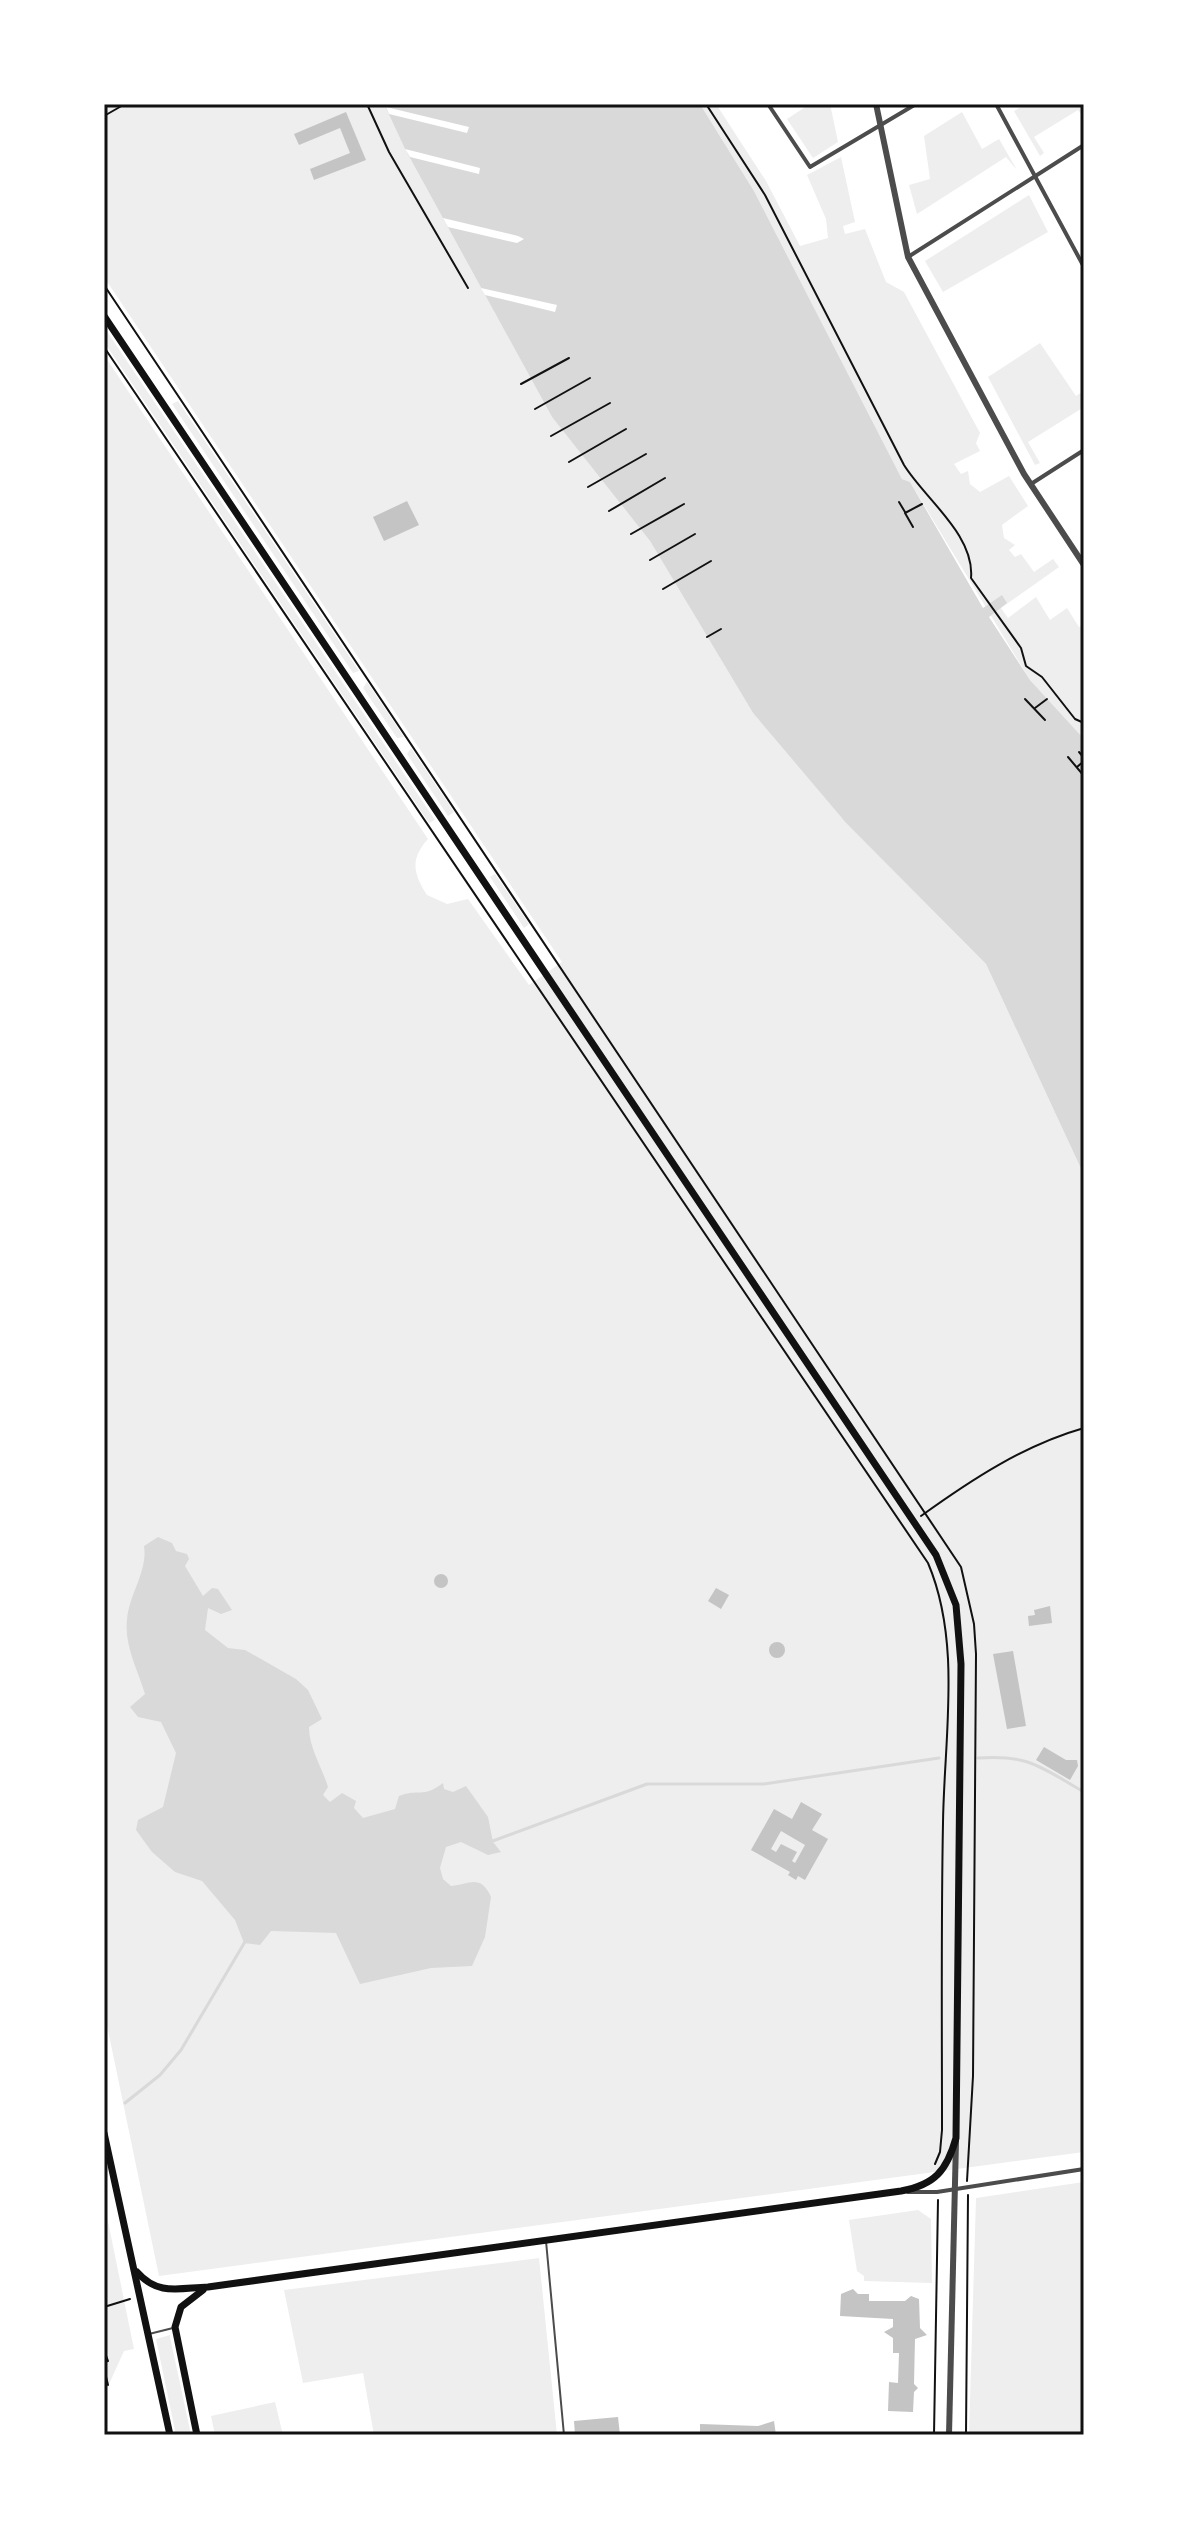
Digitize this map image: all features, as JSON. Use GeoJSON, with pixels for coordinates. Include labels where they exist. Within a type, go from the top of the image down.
{"type":"FeatureCollection","features":[{"type":"Feature","properties":{"kind":"main road"},"geometry":{"type":"LineString","coordinates":[[104,316],[914,1521],[936,1555],[951,1587],[960,1625],[956,2138],[945,2167],[932,2182],[901,2191],[208,2287],[161,2290],[147,2284],[137,2272]]}},
{"type":"Feature","properties":{"kind":"main road"},"geometry":{"type":"LineString","coordinates":[[104,2133],[137,2272],[170,2435]]}},
{"type":"Feature","properties":{"kind":"main road"},"geometry":{"type":"LineString","coordinates":[[197,2435],[175,2327],[185,2302],[208,2287]]}},
{"type":"Feature","properties":{"kind":"street"},"geometry":{"type":"LineString","coordinates":[[768,104],[810,167],[916,104]]}},
{"type":"Feature","properties":{"kind":"street"},"geometry":{"type":"LineString","coordinates":[[876,104],[908,257],[1031,484],[1084,565]]}},
{"type":"Feature","properties":{"kind":"street"},"geometry":{"type":"LineString","coordinates":[[996,104],[1084,267]]}},
{"type":"Feature","properties":{"kind":"street"},"geometry":{"type":"LineString","coordinates":[[908,257],[1084,145]]}},
{"type":"Feature","properties":{"kind":"street"},"geometry":{"type":"LineString","coordinates":[[1031,484],[1084,450]]}},
{"type":"Feature","properties":{"kind":"street"},"geometry":{"type":"LineString","coordinates":[[949,2435],[956,2138]]}},
{"type":"Feature","properties":{"kind":"street"},"geometry":{"type":"LineString","coordinates":[[901,2191],[937,2192],[957,2186],[1084,2169]]}},
{"type":"Feature","properties":{"kind":"lane"},"geometry":{"type":"LineString","coordinates":[[546,2239],[564,2435]]}},
{"type":"Feature","properties":{"kind":"lane"},"geometry":{"type":"LineString","coordinates":[[148,2334],[175,2327]]}},
{"type":"Feature","properties":{"kind":"path"},"geometry":{"type":"LineString","coordinates":[[104,116],[125,104]]}},
{"type":"Feature","properties":{"kind":"path"},"geometry":{"type":"LineString","coordinates":[[367,104],[389,152],[468,288]]}},
{"type":"Feature","properties":{"kind":"path"},"geometry":{"type":"LineString","coordinates":[[706,104],[765,195],[904,465],[916,484],[932,498],[972,562],[971,578],[1021,648],[1026,666],[1042,677],[1068,713],[1084,723]]}},
{"type":"Feature","properties":{"kind":"path"},"geometry":{"type":"LineString","coordinates":[[104,285],[176,393]]}},
{"type":"Feature","properties":{"kind":"path"},"geometry":{"type":"LineString","coordinates":[[104,347],[928,1563],[944,1612],[947,1647],[942,1873],[942,2130],[940,2152],[934,2165]]}},
{"type":"Feature","properties":{"kind":"path"},"geometry":{"type":"LineString","coordinates":[[521,384],[569,358]]}},
{"type":"Feature","properties":{"kind":"path"},"geometry":{"type":"LineString","coordinates":[[535,409],[590,378]]}},
{"type":"Feature","properties":{"kind":"path"},"geometry":{"type":"LineString","coordinates":[[551,436],[610,403]]}},
{"type":"Feature","properties":{"kind":"path"},"geometry":{"type":"LineString","coordinates":[[569,462],[626,429]]}},
{"type":"Feature","properties":{"kind":"path"},"geometry":{"type":"LineString","coordinates":[[588,487],[646,454]]}},
{"type":"Feature","properties":{"kind":"path"},"geometry":{"type":"LineString","coordinates":[[609,511],[665,478]]}},
{"type":"Feature","properties":{"kind":"path"},"geometry":{"type":"LineString","coordinates":[[899,502],[913,527]]}},
{"type":"Feature","properties":{"kind":"path"},"geometry":{"type":"LineString","coordinates":[[631,534],[684,504]]}},
{"type":"Feature","properties":{"kind":"path"},"geometry":{"type":"LineString","coordinates":[[905,513],[922,504]]}},
{"type":"Feature","properties":{"kind":"path"},"geometry":{"type":"LineString","coordinates":[[650,560],[695,534]]}},
{"type":"Feature","properties":{"kind":"path"},"geometry":{"type":"LineString","coordinates":[[663,589],[711,561]]}},
{"type":"Feature","properties":{"kind":"path"},"geometry":{"type":"LineString","coordinates":[[707,637],[721,629]]}},
{"type":"Feature","properties":{"kind":"path"},"geometry":{"type":"LineString","coordinates":[[1025,699],[1045,720]]}},
{"type":"Feature","properties":{"kind":"path"},"geometry":{"type":"LineString","coordinates":[[1034,709],[1047,699]]}},
{"type":"Feature","properties":{"kind":"path"},"geometry":{"type":"LineString","coordinates":[[1076,768],[1084,759],[1079,752]]}},
{"type":"Feature","properties":{"kind":"path"},"geometry":{"type":"LineString","coordinates":[[1068,757],[1084,776]]}},
{"type":"Feature","properties":{"kind":"path"},"geometry":{"type":"LineString","coordinates":[[914,1521],[982,1474],[1044,1442],[1084,1428]]}},
{"type":"Feature","properties":{"kind":"path"},"geometry":{"type":"LineString","coordinates":[[966,2435],[969,2287],[967,2185],[973,2076],[972,1912]]}},
{"type":"Feature","properties":{"kind":"path"},"geometry":{"type":"LineString","coordinates":[[934,2435],[938,2196]]}},
{"type":"Feature","properties":{"kind":"path"},"geometry":{"type":"LineString","coordinates":[[104,2307],[141,2296]]}},
{"type":"Feature","properties":{"kind":"path"},"geometry":{"type":"LineString","coordinates":[[104,2350],[108,2361],[104,2362]]}},
{"type":"Feature","properties":{"kind":"path"},"geometry":{"type":"LineString","coordinates":[[104,2368],[108,2385]]}},
{"type":"Feature","properties":{"kind":"shaded area"},"geometry":{"type":"Polygon","coordinates":[[[104,104],[384,104],[405,149],[552,417],[650,541],[753,713],[846,823],[986,964],[1084,1175],[1084,2152],[159,2276],[104,2011],[104,355],[428,839],[416,860],[416,873],[427,895],[447,904],[468,899],[529,985],[562,962],[104,277],[104,104]]]}},
{"type":"Feature","properties":{"kind":"shaded area"},"geometry":{"type":"Polygon","coordinates":[[[384,104],[700,104],[754,191],[902,479],[910,482],[983,608],[1002,595],[1007,603],[989,617],[1030,680],[1084,739],[1084,1175],[986,964],[846,823],[753,713],[650,541],[552,417],[405,149],[384,104]]]}},
{"type":"Feature","properties":{"kind":"shaded area"},"geometry":{"type":"Polygon","coordinates":[[[700,104],[716,104],[766,181],[800,246],[828,238],[826,219],[807,175],[841,157],[855,222],[843,226],[845,234],[865,229],[886,282],[904,292],[980,433],[976,443],[980,451],[954,464],[961,474],[968,471],[970,484],[980,492],[1009,476],[1028,506],[1002,525],[1004,538],[1015,545],[1009,550],[1015,557],[1021,554],[1034,572],[1053,559],[1059,567],[1001,608],[1008,618],[1036,597],[1050,620],[1067,608],[1079,627],[1082,626],[1084,739],[1030,680],[910,482],[902,479],[754,191],[700,104]]]}},
{"type":"Feature","properties":{"kind":"shaded area"},"geometry":{"type":"Polygon","coordinates":[[[810,104],[830,104],[838,142],[813,158],[787,119],[810,104]]]}},
{"type":"Feature","properties":{"kind":"shaded area"},"geometry":{"type":"Polygon","coordinates":[[[1026,104],[1084,104],[1084,118],[1078,110],[1034,137],[1044,153],[1040,156],[1014,111],[1026,104]]]}},
{"type":"Feature","properties":{"kind":"shaded area"},"geometry":{"type":"Polygon","coordinates":[[[962,112],[982,149],[999,139],[1017,170],[1006,157],[917,214],[909,185],[930,179],[924,136],[962,112]]]}},
{"type":"Feature","properties":{"kind":"shaded area"},"geometry":{"type":"Polygon","coordinates":[[[1029,195],[1048,232],[943,292],[925,261],[1029,195]]]}},
{"type":"Feature","properties":{"kind":"shaded area"},"geometry":{"type":"Polygon","coordinates":[[[104,327],[435,820],[429,823],[104,342],[104,327]]]}},
{"type":"Feature","properties":{"kind":"shaded area"},"geometry":{"type":"Polygon","coordinates":[[[1040,343],[1076,396],[1084,391],[1084,407],[1028,442],[1040,463],[1035,465],[988,377],[1040,343]]]}},
{"type":"Feature","properties":{"kind":"shaded area"},"geometry":{"type":"Polygon","coordinates":[[[178,401],[359,671],[353,673],[172,404],[178,401]]]}},
{"type":"Feature","properties":{"kind":"shaded area"},"geometry":{"type":"Polygon","coordinates":[[[367,682],[404,737],[397,738],[363,688],[367,682]]]}},
{"type":"Feature","properties":{"kind":"shaded area"},"geometry":{"type":"Polygon","coordinates":[[[411,748],[454,812],[448,816],[407,754],[411,748]]]}},
{"type":"Feature","properties":{"kind":"shaded area"},"geometry":{"type":"Polygon","coordinates":[[[495,874],[529,924],[524,928],[490,877],[495,874]]]}},
{"type":"Feature","properties":{"kind":"shaded area"},"geometry":{"type":"Polygon","coordinates":[[[158,1537],[172,1543],[176,1551],[187,1554],[189,1559],[185,1566],[203,1596],[212,1588],[218,1589],[232,1610],[221,1614],[208,1608],[205,1630],[228,1648],[245,1650],[296,1679],[308,1690],[322,1719],[309,1727],[313,1750],[328,1787],[323,1795],[330,1802],[342,1793],[356,1801],[354,1808],[363,1818],[395,1809],[399,1796],[430,1791],[443,1783],[444,1789],[453,1792],[466,1786],[488,1817],[493,1842],[501,1852],[488,1855],[461,1842],[446,1847],[440,1868],[443,1879],[451,1886],[478,1883],[491,1897],[485,1937],[472,1966],[431,1968],[360,1984],[336,1933],[271,1931],[260,1945],[244,1943],[235,1920],[202,1881],[175,1872],[152,1852],[136,1830],[138,1820],[163,1807],[176,1753],[161,1722],[138,1717],[130,1707],[145,1694],[127,1629],[128,1610],[143,1564],[144,1546],[158,1537]]]}},
{"type":"Feature","properties":{"kind":"shaded area"},"geometry":{"type":"Polygon","coordinates":[[[1084,2182],[1084,2435],[969,2435],[976,2198],[1084,2182]]]}},
{"type":"Feature","properties":{"kind":"shaded area"},"geometry":{"type":"Polygon","coordinates":[[[104,2202],[134,2349],[124,2351],[104,2395],[104,2202]]]}},
{"type":"Feature","properties":{"kind":"shaded area"},"geometry":{"type":"Polygon","coordinates":[[[918,2210],[931,2219],[932,2283],[864,2281],[864,2276],[857,2271],[849,2220],[918,2210]]]}},
{"type":"Feature","properties":{"kind":"shaded area"},"geometry":{"type":"Polygon","coordinates":[[[539,2258],[557,2435],[374,2435],[363,2373],[303,2383],[284,2290],[539,2258]]]}},
{"type":"Feature","properties":{"kind":"shaded area"},"geometry":{"type":"Polygon","coordinates":[[[170,2335],[191,2435],[176,2435],[156,2339],[170,2335]]]}},
{"type":"Feature","properties":{"kind":"shaded area"},"geometry":{"type":"Polygon","coordinates":[[[275,2402],[283,2435],[215,2435],[211,2416],[275,2402]]]}},
{"type":"Feature","properties":{"kind":"pier"},"geometry":{"type":"Polygon","coordinates":[[[386,107],[469,127],[467,133],[389,114],[386,107]]]}},
{"type":"Feature","properties":{"kind":"pier"},"geometry":{"type":"Polygon","coordinates":[[[405,149],[480,168],[479,174],[410,157],[405,149]]]}},
{"type":"Feature","properties":{"kind":"pier"},"geometry":{"type":"Polygon","coordinates":[[[443,218],[524,239],[517,243],[448,227],[443,218]]]}},
{"type":"Feature","properties":{"kind":"pier"},"geometry":{"type":"Polygon","coordinates":[[[481,288],[557,305],[555,312],[485,295],[481,288]]]}},
{"type":"Feature","properties":{"kind":"building"},"geometry":{"type":"Polygon","coordinates":[[[346,112],[366,160],[314,180],[310,169],[350,153],[340,128],[299,145],[294,134],[346,112]]]}},
{"type":"Feature","properties":{"kind":"building"},"geometry":{"type":"Polygon","coordinates":[[[407,501],[419,525],[384,541],[373,517],[407,501]]]}},
{"type":"Feature","properties":{"kind":"building"},"geometry":{"type":"Polygon","coordinates":[[[441,1574],[448,1581],[441,1588],[434,1581],[441,1574]]]}},
{"type":"Feature","properties":{"kind":"building"},"geometry":{"type":"Polygon","coordinates":[[[716,1588],[729,1595],[721,1609],[708,1601],[716,1588]]]}},
{"type":"Feature","properties":{"kind":"building"},"geometry":{"type":"Polygon","coordinates":[[[1050,1606],[1052,1623],[1029,1626],[1028,1616],[1035,1615],[1034,1610],[1050,1606]]]}},
{"type":"Feature","properties":{"kind":"building"},"geometry":{"type":"Polygon","coordinates":[[[774,1642],[780,1642],[785,1650],[783,1656],[774,1658],[769,1653],[769,1647],[774,1642]]]}},
{"type":"Feature","properties":{"kind":"building"},"geometry":{"type":"Polygon","coordinates":[[[1013,1651],[1026,1726],[1007,1729],[993,1654],[1013,1651]]]}},
{"type":"Feature","properties":{"kind":"building"},"geometry":{"type":"Polygon","coordinates":[[[1044,1747],[1066,1760],[1077,1760],[1078,1766],[1070,1780],[1036,1760],[1044,1747]]]}},
{"type":"Feature","properties":{"kind":"building"},"geometry":{"type":"Polygon","coordinates":[[[801,1802],[822,1814],[812,1830],[828,1839],[805,1880],[798,1876],[796,1880],[788,1875],[790,1872],[751,1850],[774,1809],[792,1819],[801,1802]],[[781,1831],[771,1849],[776,1852],[781,1844],[797,1852],[792,1861],[795,1863],[805,1845],[781,1831]]]}},
{"type":"Feature","properties":{"kind":"building"},"geometry":{"type":"Polygon","coordinates":[[[853,2289],[858,2294],[869,2294],[869,2301],[905,2301],[911,2296],[919,2299],[920,2328],[927,2335],[915,2339],[914,2384],[918,2388],[914,2392],[913,2412],[888,2411],[889,2382],[898,2383],[899,2353],[893,2353],[893,2338],[884,2332],[893,2327],[893,2319],[840,2316],[841,2294],[853,2289]]]}},
{"type":"Feature","properties":{"kind":"building"},"geometry":{"type":"Polygon","coordinates":[[[618,2417],[620,2435],[575,2435],[574,2421],[618,2417]]]}},
{"type":"Feature","properties":{"kind":"building"},"geometry":{"type":"Polygon","coordinates":[[[774,2421],[776,2435],[700,2435],[700,2424],[758,2426],[774,2421]]]}},
{"type":"Feature","properties":{"kind":"waterway"},"geometry":{"type":"LineString","coordinates":[[490,1842],[647,1784],[764,1784],[939,1758]]}},
{"type":"Feature","properties":{"kind":"waterway"},"geometry":{"type":"LineString","coordinates":[[978,1758],[1010,1758],[1034,1764],[1084,1792]]}},
{"type":"Feature","properties":{"kind":"waterway"},"geometry":{"type":"LineString","coordinates":[[125,2103],[160,2075],[181,2050],[246,1940]]}}]}
